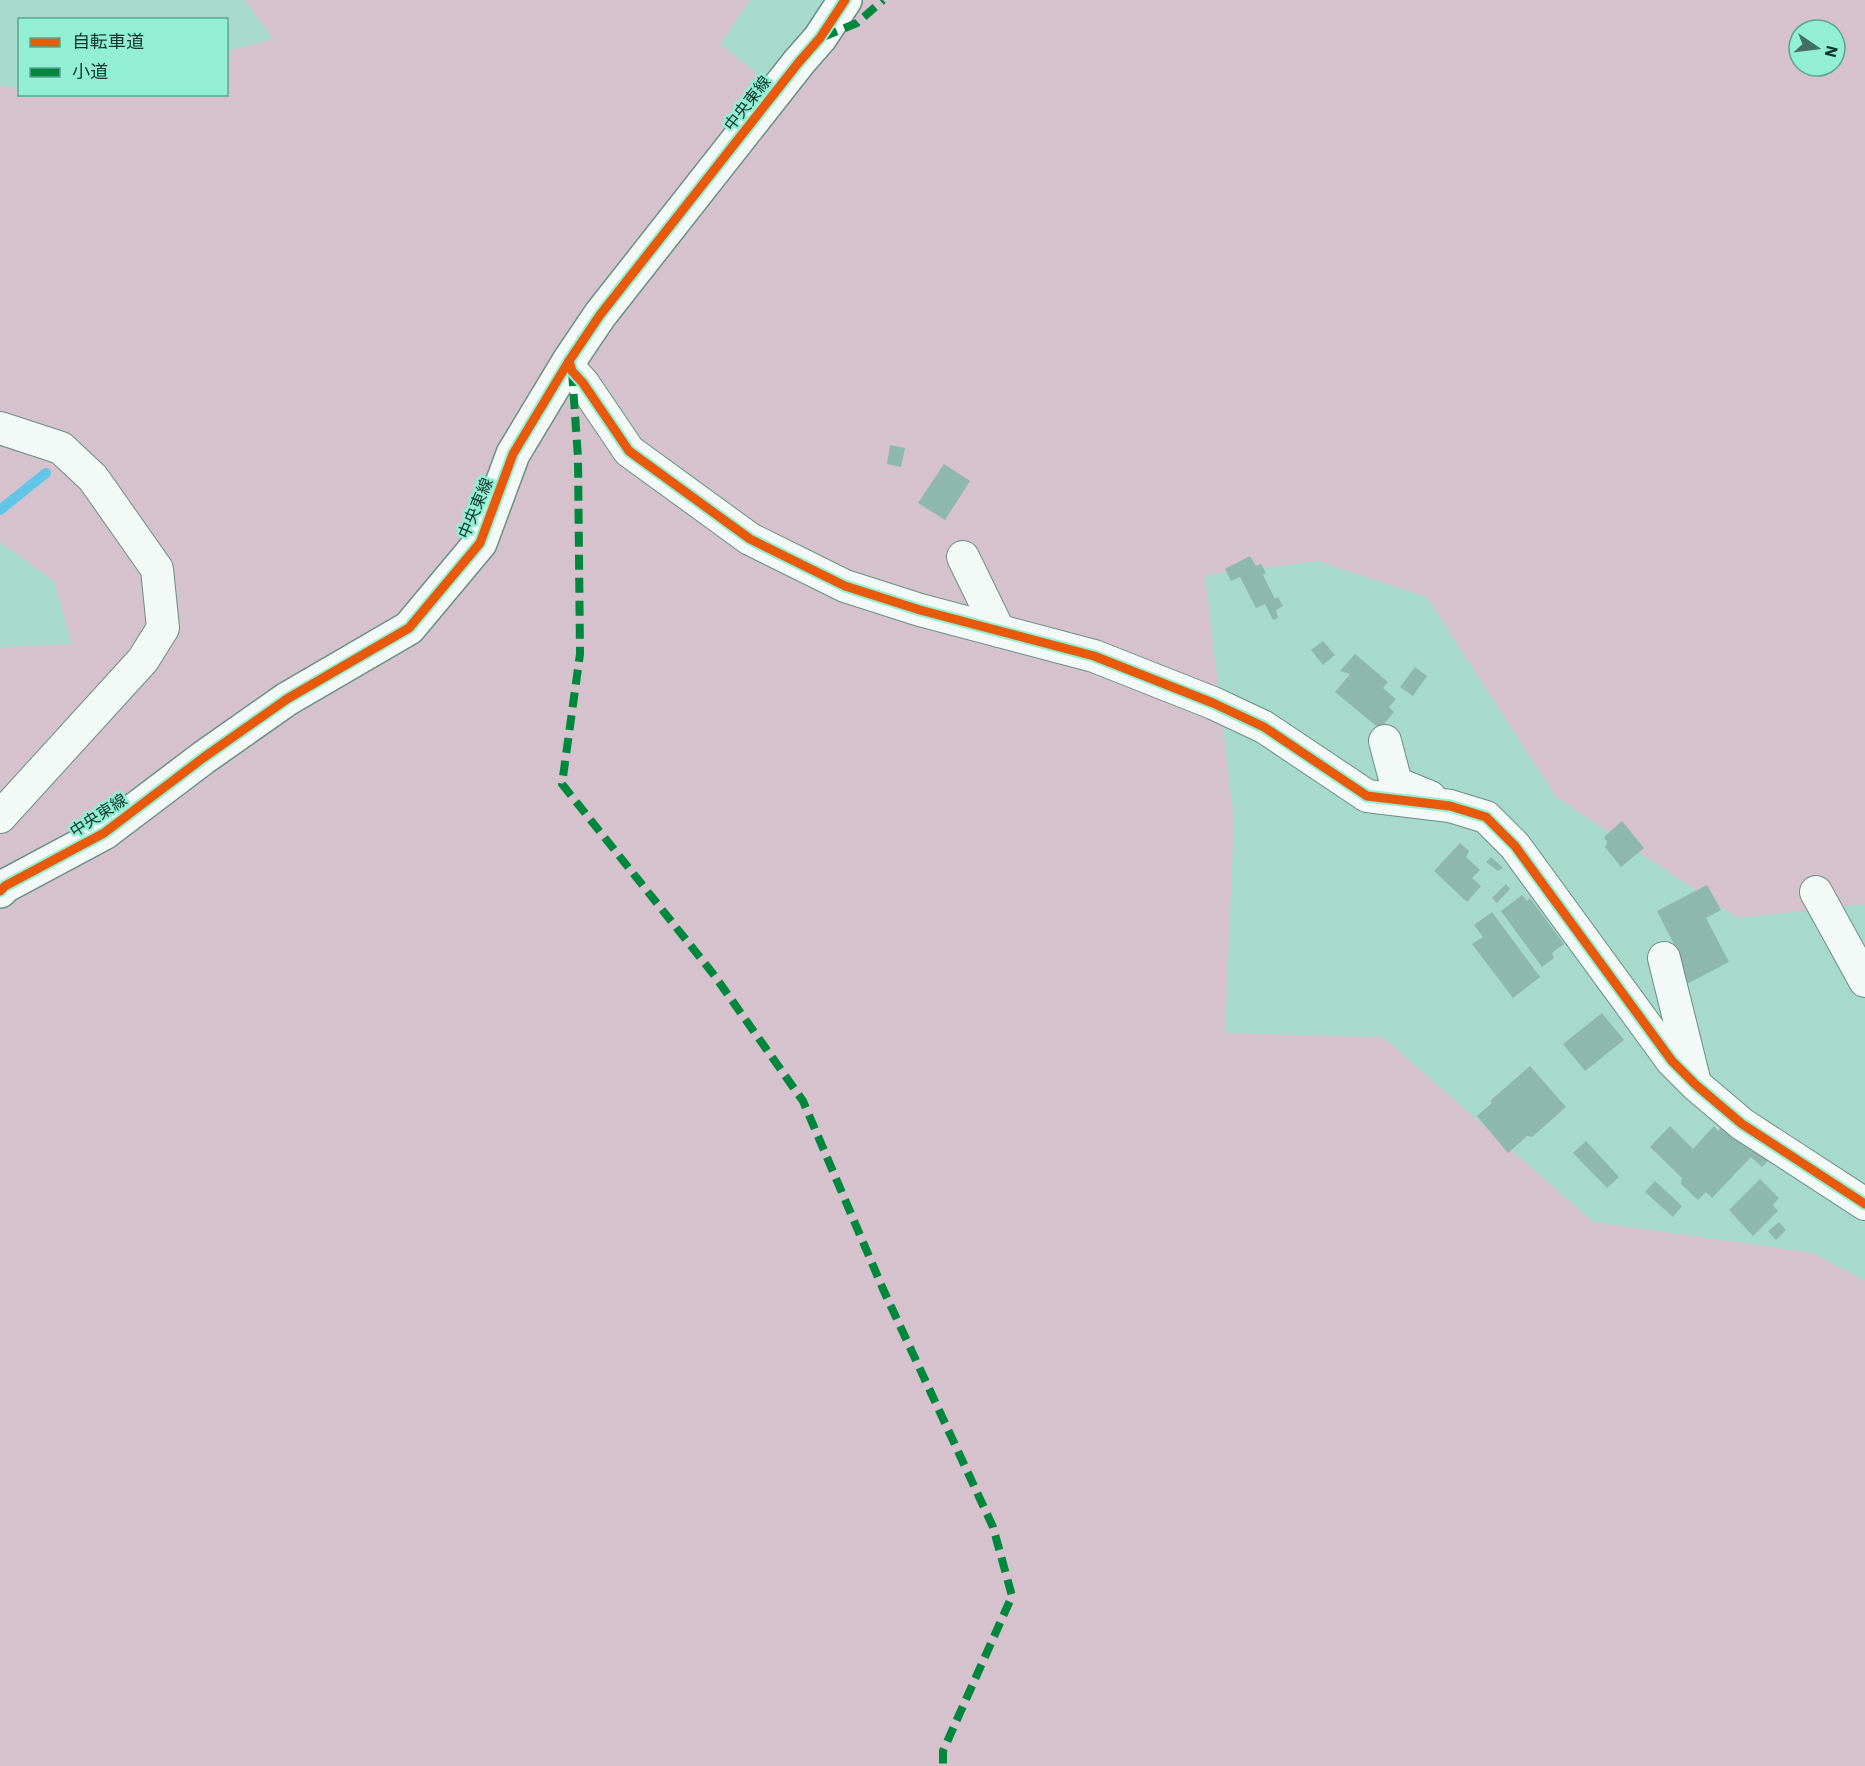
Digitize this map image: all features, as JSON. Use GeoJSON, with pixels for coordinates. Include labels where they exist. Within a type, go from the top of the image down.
{"type":"FeatureCollection","features":[{"type":"Feature","properties":{"kind":"street","name":"中央東線"},"geometry":{"type":"LineString","coordinates":[[0,891],[5,886],[104,833],[203,758],[287,699],[409,628],[480,543],[513,454],[569,361],[600,315],[820,38],[845,0]]}},
{"type":"Feature","properties":{"kind":"street"},"geometry":{"type":"LineString","coordinates":[[569,361],[572,371],[583,383],[629,451],[750,539],[845,586],[920,610],[1094,656],[1213,703],[1264,726],[1367,796],[1450,806]]}},
{"type":"Feature","properties":{"kind":"street"},"geometry":{"type":"LineString","coordinates":[[0,428],[61,448],[93,478],[158,569],[163,628],[143,660],[0,817]]}},
{"type":"Feature","properties":{"kind":"street"},"geometry":{"type":"LineString","coordinates":[[963,557],[999,631]]}},
{"type":"Feature","properties":{"kind":"street"},"geometry":{"type":"LineString","coordinates":[[1385,741],[1396,783],[1450,806],[1486,817],[1515,846],[1672,1061],[1696,1085],[1742,1124],[1865,1204]]}},
{"type":"Feature","properties":{"kind":"street"},"geometry":{"type":"LineString","coordinates":[[1816,892],[1865,981]]}},
{"type":"Feature","properties":{"kind":"street"},"geometry":{"type":"LineString","coordinates":[[1664,958],[1696,1085]]}},
{"type":"Feature","properties":{"kind":"shaded area"},"geometry":{"type":"Polygon","coordinates":[[[245,0],[750,0],[720,44],[771,85],[829,0],[1865,0],[1865,904],[1738,918],[1556,797],[1427,597],[1317,561],[1205,575],[1234,821],[1225,1033],[1383,1037],[1593,1222],[1813,1253],[1865,1281],[1865,1766],[0,1766],[0,647],[72,644],[54,581],[0,542],[0,85],[18,89],[18,96],[228,96],[228,51],[273,39],[245,0]]]}},
{"type":"Feature","properties":{"kind":"building"},"geometry":{"type":"Polygon","coordinates":[[[890,445],[905,448],[901,467],[887,464],[890,445]]]}},
{"type":"Feature","properties":{"kind":"building"},"geometry":{"type":"Polygon","coordinates":[[[944,464],[970,481],[945,520],[918,503],[944,464]]]}},
{"type":"Feature","properties":{"kind":"building"},"geometry":{"type":"Polygon","coordinates":[[[1250,556],[1256,566],[1261,564],[1266,573],[1263,575],[1275,599],[1278,597],[1283,606],[1276,610],[1278,618],[1273,620],[1265,604],[1256,608],[1240,577],[1231,581],[1225,569],[1250,556]]]}},
{"type":"Feature","properties":{"kind":"building"},"geometry":{"type":"Polygon","coordinates":[[[1323,641],[1335,655],[1323,665],[1311,650],[1323,641]]]}},
{"type":"Feature","properties":{"kind":"building"},"geometry":{"type":"Polygon","coordinates":[[[1355,654],[1388,682],[1383,688],[1396,699],[1389,707],[1394,712],[1380,729],[1335,692],[1350,674],[1340,671],[1355,654]]]}},
{"type":"Feature","properties":{"kind":"building"},"geometry":{"type":"Polygon","coordinates":[[[1415,667],[1427,676],[1413,696],[1400,687],[1415,667]]]}},
{"type":"Feature","properties":{"kind":"building"},"geometry":{"type":"Polygon","coordinates":[[[1622,821],[1644,848],[1621,867],[1605,847],[1607,842],[1604,837],[1622,821]]]}},
{"type":"Feature","properties":{"kind":"building"},"geometry":{"type":"Polygon","coordinates":[[[1460,843],[1469,851],[1466,857],[1480,870],[1472,878],[1481,886],[1467,902],[1434,871],[1460,843]]]}},
{"type":"Feature","properties":{"kind":"building"},"geometry":{"type":"Polygon","coordinates":[[[1491,857],[1503,868],[1498,871],[1486,862],[1491,857]]]}},
{"type":"Feature","properties":{"kind":"building"},"geometry":{"type":"Polygon","coordinates":[[[1506,884],[1510,889],[1497,903],[1492,898],[1506,884]]]}},
{"type":"Feature","properties":{"kind":"building"},"geometry":{"type":"Polygon","coordinates":[[[1707,885],[1721,910],[1706,918],[1729,962],[1685,985],[1673,963],[1680,956],[1657,911],[1707,885]]]}},
{"type":"Feature","properties":{"kind":"building"},"geometry":{"type":"Polygon","coordinates":[[[1522,895],[1527,901],[1530,898],[1564,944],[1552,953],[1554,958],[1542,967],[1501,911],[1522,895]]]}},
{"type":"Feature","properties":{"kind":"building"},"geometry":{"type":"Polygon","coordinates":[[[1492,912],[1540,977],[1513,998],[1472,944],[1483,937],[1474,925],[1492,912]]]}},
{"type":"Feature","properties":{"kind":"building"},"geometry":{"type":"Polygon","coordinates":[[[1602,1013],[1624,1040],[1585,1071],[1563,1044],[1602,1013]]]}},
{"type":"Feature","properties":{"kind":"building"},"geometry":{"type":"Polygon","coordinates":[[[1530,1066],[1566,1107],[1532,1137],[1527,1136],[1508,1153],[1477,1116],[1492,1103],[1490,1101],[1530,1066]]]}},
{"type":"Feature","properties":{"kind":"building"},"geometry":{"type":"Polygon","coordinates":[[[1729,1120],[1770,1159],[1762,1167],[1751,1157],[1712,1198],[1706,1192],[1698,1200],[1681,1184],[1682,1178],[1650,1147],[1670,1126],[1693,1149],[1714,1126],[1718,1131],[1729,1120]]]}},
{"type":"Feature","properties":{"kind":"building"},"geometry":{"type":"Polygon","coordinates":[[[1586,1141],[1619,1177],[1607,1188],[1573,1153],[1586,1141]]]}},
{"type":"Feature","properties":{"kind":"building"},"geometry":{"type":"Polygon","coordinates":[[[1760,1179],[1779,1198],[1773,1205],[1778,1211],[1753,1236],[1729,1210],[1760,1179]]]}},
{"type":"Feature","properties":{"kind":"building"},"geometry":{"type":"Polygon","coordinates":[[[1655,1181],[1682,1206],[1673,1217],[1645,1192],[1655,1181]]]}},
{"type":"Feature","properties":{"kind":"building"},"geometry":{"type":"Polygon","coordinates":[[[1779,1222],[1786,1230],[1776,1240],[1768,1231],[1779,1222]]]}},
{"type":"Feature","properties":{"kind":"waterway"},"geometry":{"type":"LineString","coordinates":[[0,510],[46,473]]}},
{"type":"Feature","properties":{"kind":"marked path"},"geometry":{"type":"LineString","coordinates":[[823,37],[857,23],[883,0]]}},
{"type":"Feature","properties":{"kind":"marked path"},"geometry":{"type":"LineString","coordinates":[[572,371],[578,458],[580,654],[562,784],[714,975],[803,1101],[883,1289],[993,1527],[1012,1596],[943,1751],[943,1766]]}},
{"type":"Feature","properties":{"kind":"cycle path"},"geometry":{"type":"LineString","coordinates":[[0,891],[5,886],[104,833],[203,758],[287,699],[409,628],[480,543],[513,454],[569,361],[600,315],[820,38],[845,0]]}},
{"type":"Feature","properties":{"kind":"cycle path"},"geometry":{"type":"LineString","coordinates":[[569,361],[572,371],[583,383],[629,451],[750,539],[845,586],[920,610],[1094,656],[1213,703],[1264,727],[1367,796],[1450,806],[1486,817],[1515,846],[1672,1061],[1742,1124],[1865,1204]]}}]}
